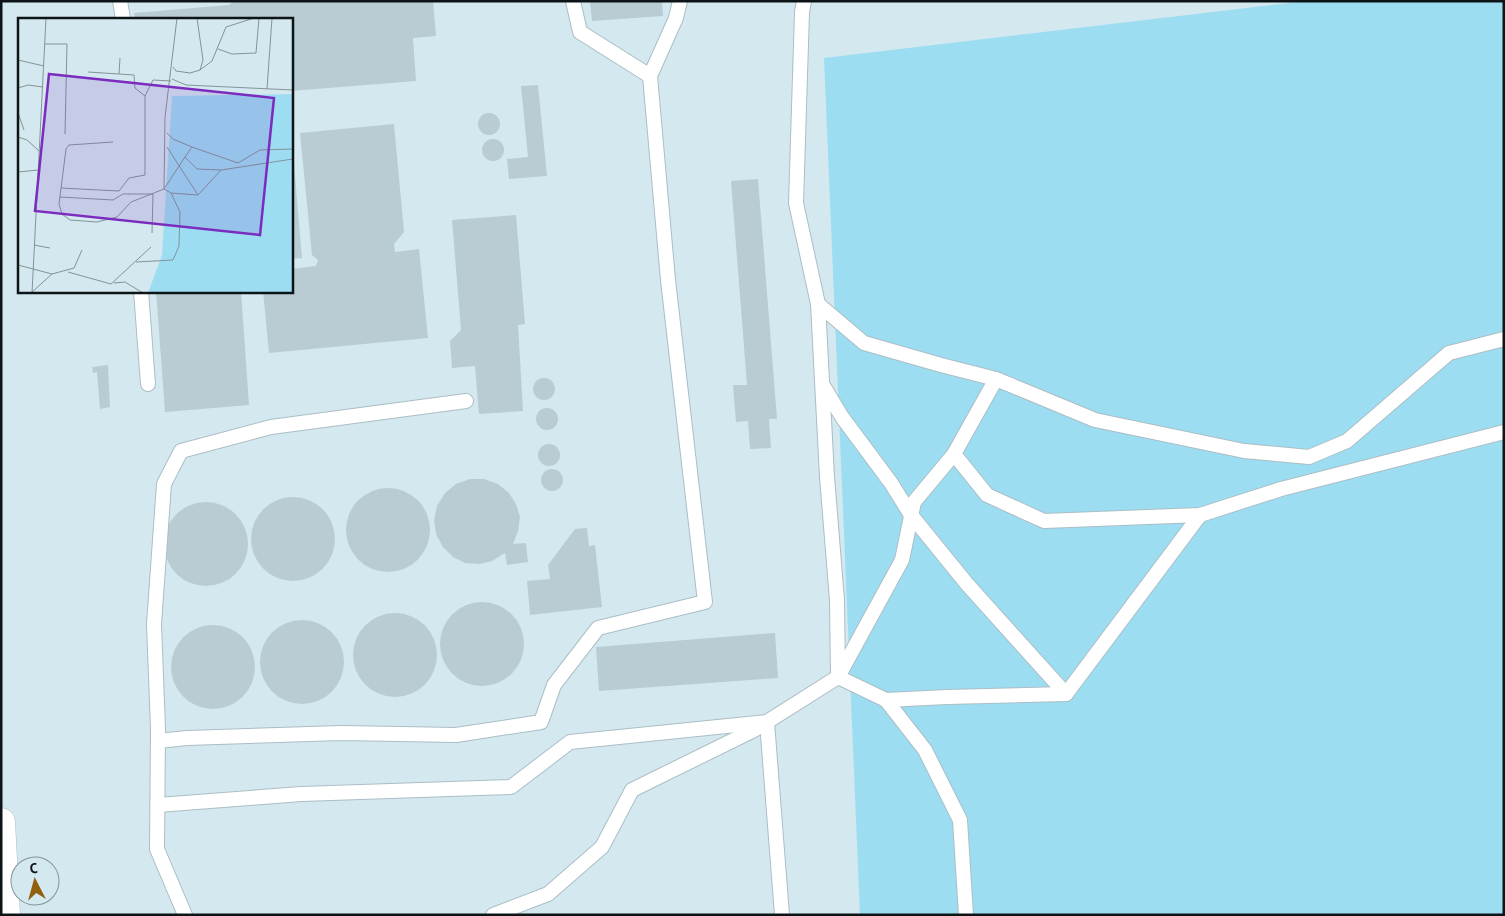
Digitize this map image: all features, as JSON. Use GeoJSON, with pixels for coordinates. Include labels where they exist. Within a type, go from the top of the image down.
{"type":"FeatureCollection","features":[{"type":"Feature","properties":{"kind":"street"},"geometry":{"type":"LineString","coordinates":[[1,822],[6,915]]}},
{"type":"Feature","properties":{"kind":"lane"},"geometry":{"type":"LineString","coordinates":[[120,1],[123,18]]}},
{"type":"Feature","properties":{"kind":"lane"},"geometry":{"type":"LineString","coordinates":[[573,1],[580,32],[650,76]]}},
{"type":"Feature","properties":{"kind":"lane"},"geometry":{"type":"LineString","coordinates":[[158,742],[187,738],[341,733],[456,735],[542,722],[554,685],[598,628],[705,602],[668,280],[650,76],[676,18],[680,1]]}},
{"type":"Feature","properties":{"kind":"lane"},"geometry":{"type":"LineString","coordinates":[[804,1],[802,12],[796,203],[818,304],[827,477],[837,600],[838,677]]}},
{"type":"Feature","properties":{"kind":"lane"},"geometry":{"type":"LineString","coordinates":[[141,292],[148,384]]}},
{"type":"Feature","properties":{"kind":"lane"},"geometry":{"type":"LineString","coordinates":[[818,304],[864,343],[996,379],[1095,420],[1244,451],[1309,457],[1347,440],[1449,353],[1504,339]]}},
{"type":"Feature","properties":{"kind":"lane"},"geometry":{"type":"LineString","coordinates":[[493,915],[548,894],[602,847],[632,790],[754,730],[838,677],[902,560],[914,502],[954,454],[996,379]]}},
{"type":"Feature","properties":{"kind":"lane"},"geometry":{"type":"LineString","coordinates":[[822,384],[842,417],[891,483],[911,514],[967,584],[1066,694]]}},
{"type":"Feature","properties":{"kind":"lane"},"geometry":{"type":"LineString","coordinates":[[185,915],[157,849],[158,742],[154,624],[164,484],[181,451],[271,427],[466,401]]}},
{"type":"Feature","properties":{"kind":"lane"},"geometry":{"type":"LineString","coordinates":[[954,454],[987,495],[1044,521],[1200,515],[1281,490],[1504,432]]}},
{"type":"Feature","properties":{"kind":"lane"},"geometry":{"type":"LineString","coordinates":[[1066,694],[1200,515]]}},
{"type":"Feature","properties":{"kind":"lane"},"geometry":{"type":"LineString","coordinates":[[838,677],[886,700],[925,750],[960,820],[966,915]]}},
{"type":"Feature","properties":{"kind":"lane"},"geometry":{"type":"LineString","coordinates":[[886,700],[1066,694]]}},
{"type":"Feature","properties":{"kind":"lane"},"geometry":{"type":"LineString","coordinates":[[158,805],[301,794],[511,787],[570,742],[767,722]]}},
{"type":"Feature","properties":{"kind":"lane"},"geometry":{"type":"LineString","coordinates":[[767,722],[782,915]]}},
{"type":"Feature","properties":{"kind":"shaded area"},"geometry":{"type":"Polygon","coordinates":[[[1305,1],[1504,1],[1504,915],[860,915],[824,58],[1305,1]]]}},
{"type":"Feature","properties":{"kind":"building"},"geometry":{"type":"Polygon","coordinates":[[[233,1],[433,1],[436,36],[413,38],[416,81],[292,91],[292,18],[135,18],[134,13],[229,5],[233,1]]]}},
{"type":"Feature","properties":{"kind":"building"},"geometry":{"type":"Polygon","coordinates":[[[590,1],[662,1],[663,16],[592,21],[590,1]]]}},
{"type":"Feature","properties":{"kind":"building"},"geometry":{"type":"Polygon","coordinates":[[[538,85],[547,176],[509,179],[507,159],[528,157],[521,86],[538,85]]]}},
{"type":"Feature","properties":{"kind":"building"},"geometry":{"type":"Polygon","coordinates":[[[489,113],[497,116],[500,124],[497,132],[489,135],[481,132],[478,124],[481,116],[489,113]]]}},
{"type":"Feature","properties":{"kind":"building"},"geometry":{"type":"Polygon","coordinates":[[[394,124],[404,232],[394,244],[395,252],[419,249],[428,338],[269,353],[263,292],[292,292],[292,269],[316,266],[318,260],[312,255],[300,133],[394,124]]]}},
{"type":"Feature","properties":{"kind":"building"},"geometry":{"type":"Polygon","coordinates":[[[493,139],[501,142],[504,150],[501,158],[493,161],[485,158],[482,150],[485,142],[493,139]]]}},
{"type":"Feature","properties":{"kind":"building"},"geometry":{"type":"Polygon","coordinates":[[[292,152],[293,152],[302,258],[292,259],[292,152]]]}},
{"type":"Feature","properties":{"kind":"building"},"geometry":{"type":"Polygon","coordinates":[[[758,179],[777,419],[769,419],[771,448],[750,449],[748,421],[736,422],[733,385],[747,385],[731,181],[758,179]]]}},
{"type":"Feature","properties":{"kind":"building"},"geometry":{"type":"Polygon","coordinates":[[[516,215],[525,324],[518,325],[523,411],[479,414],[475,366],[452,368],[450,341],[461,330],[452,220],[516,215]]]}},
{"type":"Feature","properties":{"kind":"building"},"geometry":{"type":"Polygon","coordinates":[[[156,292],[241,292],[249,405],[165,412],[156,292]]]}},
{"type":"Feature","properties":{"kind":"building"},"geometry":{"type":"Polygon","coordinates":[[[108,365],[110,407],[100,409],[97,372],[93,373],[92,367],[108,365]]]}},
{"type":"Feature","properties":{"kind":"building"},"geometry":{"type":"Polygon","coordinates":[[[544,378],[552,381],[555,389],[552,397],[544,400],[536,397],[533,389],[536,381],[544,378]]]}},
{"type":"Feature","properties":{"kind":"building"},"geometry":{"type":"Polygon","coordinates":[[[547,408],[555,411],[558,419],[555,427],[547,430],[539,427],[536,419],[539,411],[547,408]]]}},
{"type":"Feature","properties":{"kind":"building"},"geometry":{"type":"Polygon","coordinates":[[[549,444],[557,447],[560,455],[557,463],[549,466],[541,463],[538,455],[541,447],[549,444]]]}},
{"type":"Feature","properties":{"kind":"building"},"geometry":{"type":"Polygon","coordinates":[[[552,469],[560,472],[563,480],[560,488],[552,491],[544,488],[541,480],[544,472],[552,469]]]}},
{"type":"Feature","properties":{"kind":"building"},"geometry":{"type":"Polygon","coordinates":[[[470,479],[484,479],[498,484],[509,493],[516,504],[520,517],[518,531],[513,544],[526,543],[528,562],[507,565],[505,553],[492,561],[479,564],[465,563],[453,557],[443,547],[436,534],[434,520],[437,506],[445,493],[456,484],[470,479]]]}},
{"type":"Feature","properties":{"kind":"building"},"geometry":{"type":"Polygon","coordinates":[[[380,488],[396,488],[412,495],[423,506],[430,522],[427,546],[418,560],[412,565],[396,572],[380,572],[364,565],[353,554],[346,538],[346,522],[353,506],[364,495],[380,488]]]}},
{"type":"Feature","properties":{"kind":"building"},"geometry":{"type":"Polygon","coordinates":[[[285,497],[301,497],[317,504],[328,515],[335,531],[332,555],[323,569],[317,574],[301,581],[285,581],[269,574],[258,563],[251,547],[251,531],[258,515],[269,504],[285,497]]]}},
{"type":"Feature","properties":{"kind":"building"},"geometry":{"type":"Polygon","coordinates":[[[198,502],[214,502],[230,509],[241,520],[248,536],[245,560],[236,574],[230,579],[214,586],[198,586],[182,579],[171,568],[164,552],[164,536],[171,520],[182,509],[198,502]]]}},
{"type":"Feature","properties":{"kind":"building"},"geometry":{"type":"Polygon","coordinates":[[[587,528],[589,546],[595,545],[602,607],[530,615],[527,581],[550,579],[548,565],[575,529],[587,528]]]}},
{"type":"Feature","properties":{"kind":"building"},"geometry":{"type":"Polygon","coordinates":[[[474,602],[490,602],[506,609],[517,620],[524,636],[521,660],[512,674],[506,679],[490,686],[474,686],[458,679],[447,668],[440,652],[440,636],[447,620],[458,609],[474,602]]]}},
{"type":"Feature","properties":{"kind":"building"},"geometry":{"type":"Polygon","coordinates":[[[387,613],[403,613],[419,620],[430,631],[437,647],[434,671],[425,685],[419,690],[403,697],[387,697],[371,690],[360,679],[353,663],[353,647],[360,631],[371,620],[387,613]]]}},
{"type":"Feature","properties":{"kind":"building"},"geometry":{"type":"Polygon","coordinates":[[[294,620],[310,620],[326,627],[337,638],[344,654],[341,678],[332,692],[326,697],[310,704],[294,704],[278,697],[267,686],[260,670],[260,654],[267,638],[278,627],[294,620]]]}},
{"type":"Feature","properties":{"kind":"building"},"geometry":{"type":"Polygon","coordinates":[[[205,625],[221,625],[237,632],[248,643],[255,659],[252,683],[243,697],[237,702],[221,709],[205,709],[189,702],[178,691],[171,675],[171,659],[178,643],[189,632],[205,625]]]}},
{"type":"Feature","properties":{"kind":"building"},"geometry":{"type":"Polygon","coordinates":[[[775,633],[778,678],[599,691],[596,647],[775,633]]]}}]}
